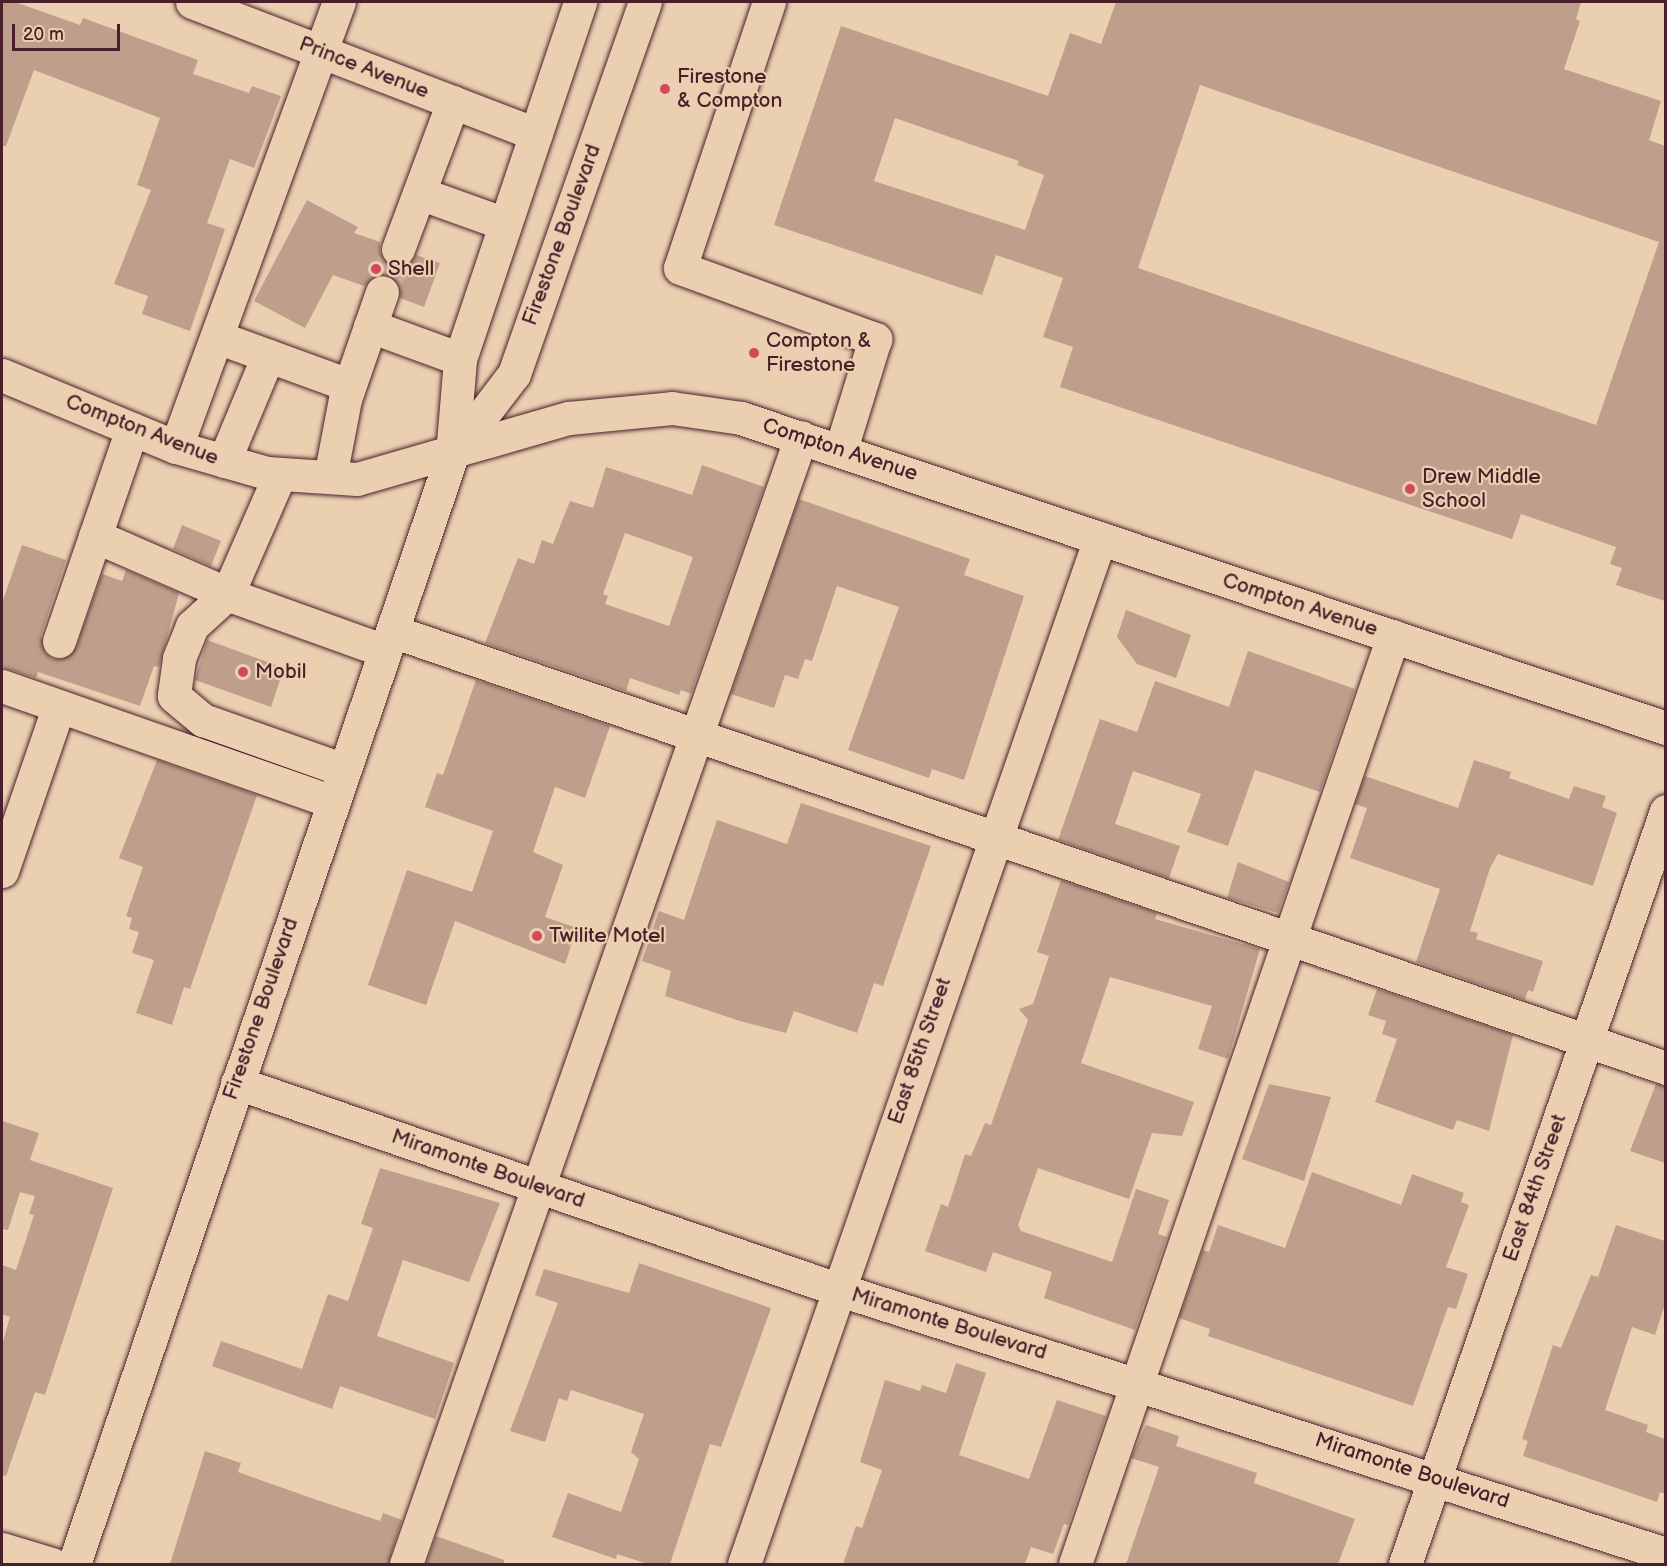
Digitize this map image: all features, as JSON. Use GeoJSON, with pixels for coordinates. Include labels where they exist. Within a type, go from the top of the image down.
{"type":"FeatureCollection","features":[{"type":"Feature","properties":{"kind":"main road","name":"Prince Avenue"},"geometry":{"type":"LineString","coordinates":[[192,2],[536,134]]}},
{"type":"Feature","properties":{"kind":"main road"},"geometry":{"type":"LineString","coordinates":[[176,447],[339,2]]}},
{"type":"Feature","properties":{"kind":"main road","name":"Firestone Boulevard"},"geometry":{"type":"LineString","coordinates":[[74,1564],[453,455],[460,359],[580,2]]}},
{"type":"Feature","properties":{"kind":"main road","name":"Firestone Boulevard"},"geometry":{"type":"LineString","coordinates":[[453,455],[514,374],[645,2]]}},
{"type":"Feature","properties":{"kind":"main road"},"geometry":{"type":"LineString","coordinates":[[769,2],[680,268],[875,339],[841,449]]}},
{"type":"Feature","properties":{"kind":"main road"},"geometry":{"type":"LineString","coordinates":[[398,249],[453,102]]}},
{"type":"Feature","properties":{"kind":"main road"},"geometry":{"type":"LineString","coordinates":[[419,193],[505,224]]}},
{"type":"Feature","properties":{"kind":"main road"},"geometry":{"type":"LineString","coordinates":[[330,477],[350,385],[382,292]]}},
{"type":"Feature","properties":{"kind":"main road"},"geometry":{"type":"LineString","coordinates":[[370,326],[460,359]]}},
{"type":"Feature","properties":{"kind":"main road"},"geometry":{"type":"LineString","coordinates":[[217,337],[350,385]]}},
{"type":"Feature","properties":{"kind":"main road"},"geometry":{"type":"LineString","coordinates":[[224,461],[268,356]]}},
{"type":"Feature","properties":{"kind":"main road","name":"Compton Avenue"},"geometry":{"type":"LineString","coordinates":[[2,375],[176,447],[280,474],[357,479],[453,455],[569,418],[649,410],[741,418],[841,449],[1665,728]]}},
{"type":"Feature","properties":{"kind":"main road"},"geometry":{"type":"LineString","coordinates":[[58,641],[132,429]]}},
{"type":"Feature","properties":{"kind":"main road"},"geometry":{"type":"LineString","coordinates":[[406,1564],[801,437]]}},
{"type":"Feature","properties":{"kind":"main road"},"geometry":{"type":"LineString","coordinates":[[280,474],[228,593],[192,626],[179,659],[174,696],[203,720],[344,770]]}},
{"type":"Feature","properties":{"kind":"main road"},"geometry":{"type":"LineString","coordinates":[[95,536],[228,593],[697,736],[1665,1068]]}},
{"type":"Feature","properties":{"kind":"main road","name":"East 85th Street"},"geometry":{"type":"LineString","coordinates":[[744,1564],[837,1289],[1100,538]]}},
{"type":"Feature","properties":{"kind":"main road"},"geometry":{"type":"LineString","coordinates":[[1075,1564],[1393,636]]}},
{"type":"Feature","properties":{"kind":"main road"},"geometry":{"type":"LineString","coordinates":[[2,686],[58,708],[333,802]]}},
{"type":"Feature","properties":{"kind":"main road"},"geometry":{"type":"LineString","coordinates":[[2,871],[58,708]]}},
{"type":"Feature","properties":{"kind":"main road","name":"East 84th Street"},"geometry":{"type":"LineString","coordinates":[[1405,1564],[1665,811]]}},
{"type":"Feature","properties":{"kind":"main road","name":"Miramonte Boulevard"},"geometry":{"type":"LineString","coordinates":[[237,1083],[837,1289],[1435,1477],[1665,1554]]}},
{"type":"Feature","properties":{"kind":"main road"},"geometry":{"type":"LineString","coordinates":[[2,1549],[52,1564]]}},
{"type":"Feature","properties":{"kind":"building"},"geometry":{"type":"Polygon","coordinates":[[[2,2],[15,2],[80,25],[83,18],[198,60],[193,74],[249,93],[252,86],[281,96],[254,168],[230,159],[207,223],[225,229],[190,331],[142,314],[148,296],[114,284],[151,190],[137,185],[160,118],[34,70],[6,146],[2,146],[2,2]]]}},
{"type":"Feature","properties":{"kind":"building"},"geometry":{"type":"Polygon","coordinates":[[[1116,2],[1581,2],[1576,19],[1580,21],[1564,69],[1661,101],[1649,140],[1665,146],[1665,601],[1616,585],[1622,568],[1610,564],[1616,547],[1521,514],[1512,539],[1060,387],[1073,347],[1043,337],[1063,278],[996,255],[982,295],[774,225],[841,26],[1048,96],[1070,33],[1101,44],[1116,2]],[[1200,85],[1138,268],[1596,425],[1659,242],[1200,85]],[[895,118],[874,181],[1025,230],[1044,175],[1017,165],[1019,161],[895,118]]]}},
{"type":"Feature","properties":{"kind":"building"},"geometry":{"type":"Polygon","coordinates":[[[307,200],[358,227],[354,233],[380,242],[380,253],[391,266],[409,264],[416,255],[440,263],[424,307],[400,298],[396,280],[379,274],[364,286],[333,275],[305,328],[254,301],[307,200]]]}},
{"type":"Feature","properties":{"kind":"building"},"geometry":{"type":"Polygon","coordinates":[[[702,465],[764,487],[691,694],[681,690],[679,695],[630,678],[626,691],[485,643],[518,558],[534,564],[542,540],[553,544],[570,501],[593,508],[606,467],[692,495],[702,465]],[[625,533],[603,594],[608,596],[605,604],[669,626],[693,557],[625,533]]]}},
{"type":"Feature","properties":{"kind":"building"},"geometry":{"type":"Polygon","coordinates":[[[799,499],[970,559],[964,575],[1024,596],[964,780],[932,769],[929,778],[848,750],[899,607],[837,586],[812,661],[805,659],[798,679],[785,675],[774,708],[731,694],[799,499]]]}},
{"type":"Feature","properties":{"kind":"building"},"geometry":{"type":"Polygon","coordinates":[[[182,525],[221,541],[211,566],[173,549],[182,525]]]}},
{"type":"Feature","properties":{"kind":"building"},"geometry":{"type":"Polygon","coordinates":[[[22,545],[66,560],[41,635],[45,653],[53,659],[63,659],[76,648],[102,574],[122,581],[126,570],[179,593],[159,667],[154,666],[140,706],[38,672],[36,678],[2,667],[2,603],[22,545]]]}},
{"type":"Feature","properties":{"kind":"building"},"geometry":{"type":"Polygon","coordinates":[[[1126,610],[1191,635],[1176,678],[1137,664],[1117,637],[1126,610]]]}},
{"type":"Feature","properties":{"kind":"building"},"geometry":{"type":"Polygon","coordinates":[[[207,640],[284,668],[271,707],[195,680],[207,640]]]}},
{"type":"Feature","properties":{"kind":"building"},"geometry":{"type":"Polygon","coordinates":[[[1248,651],[1355,689],[1320,792],[1255,770],[1228,846],[1187,832],[1201,794],[1133,771],[1115,824],[1180,846],[1169,878],[1058,840],[1100,719],[1137,732],[1155,681],[1229,707],[1248,651]]]}},
{"type":"Feature","properties":{"kind":"building"},"geometry":{"type":"Polygon","coordinates":[[[476,680],[610,726],[585,798],[555,787],[533,852],[563,865],[545,917],[577,928],[565,964],[455,921],[426,1005],[368,985],[407,870],[472,892],[493,831],[425,807],[437,773],[443,775],[476,680]]]}},
{"type":"Feature","properties":{"kind":"building"},"geometry":{"type":"Polygon","coordinates":[[[157,760],[257,795],[190,989],[184,987],[172,1025],[136,1013],[154,960],[132,953],[139,932],[129,929],[132,918],[126,916],[143,867],[119,858],[157,760]]]}},
{"type":"Feature","properties":{"kind":"building"},"geometry":{"type":"Polygon","coordinates":[[[1474,760],[1511,772],[1509,778],[1569,799],[1574,786],[1606,796],[1602,807],[1617,813],[1593,886],[1498,854],[1490,868],[1470,931],[1478,933],[1476,939],[1543,961],[1533,992],[1528,990],[1525,1000],[1416,962],[1440,889],[1350,858],[1367,808],[1355,804],[1365,776],[1458,808],[1474,760]]]}},
{"type":"Feature","properties":{"kind":"building"},"geometry":{"type":"Polygon","coordinates":[[[801,803],[931,846],[883,986],[874,983],[857,1033],[794,1011],[786,1033],[740,1021],[665,996],[671,971],[642,961],[659,911],[684,920],[717,820],[787,844],[801,803]]]}},
{"type":"Feature","properties":{"kind":"building"},"geometry":{"type":"Polygon","coordinates":[[[1238,862],[1289,882],[1278,913],[1227,898],[1238,862]]]}},
{"type":"Feature","properties":{"kind":"building"},"geometry":{"type":"Polygon","coordinates":[[[1061,880],[1157,913],[1155,919],[1260,949],[1228,1059],[1198,1049],[1212,1006],[1110,977],[1081,1063],[1194,1102],[1182,1136],[1152,1133],[1129,1199],[1038,1168],[1018,1225],[1021,1231],[1112,1262],[1136,1189],[1169,1200],[1158,1234],[1167,1237],[1135,1330],[1044,1298],[1052,1272],[993,1252],[986,1272],[925,1251],[941,1204],[948,1207],[965,1154],[971,1156],[985,1123],[991,1125],[1028,1020],[1019,1009],[1033,1004],[1049,956],[1037,952],[1061,880]]]}},
{"type":"Feature","properties":{"kind":"building"},"geometry":{"type":"Polygon","coordinates":[[[1377,989],[1513,1035],[1489,1131],[1457,1120],[1453,1130],[1375,1102],[1397,1039],[1382,1034],[1386,1021],[1368,1015],[1377,989]]]}},
{"type":"Feature","properties":{"kind":"building"},"geometry":{"type":"Polygon","coordinates":[[[1269,1084],[1331,1097],[1304,1181],[1242,1159],[1269,1084]]]}},
{"type":"Feature","properties":{"kind":"building"},"geometry":{"type":"Polygon","coordinates":[[[1656,1084],[1665,1086],[1665,1163],[1630,1151],[1656,1084]]]}},
{"type":"Feature","properties":{"kind":"building"},"geometry":{"type":"Polygon","coordinates":[[[2,1121],[39,1133],[30,1160],[113,1188],[45,1395],[35,1392],[6,1476],[2,1475],[2,1345],[10,1317],[2,1314],[2,1265],[16,1270],[34,1215],[29,1214],[35,1196],[20,1192],[8,1230],[2,1229],[2,1121]]]}},
{"type":"Feature","properties":{"kind":"building"},"geometry":{"type":"Polygon","coordinates":[[[380,1168],[500,1203],[469,1282],[403,1260],[377,1336],[454,1363],[435,1419],[340,1386],[332,1409],[212,1366],[221,1341],[302,1369],[328,1294],[348,1301],[373,1228],[361,1224],[380,1168]]]}},
{"type":"Feature","properties":{"kind":"building"},"geometry":{"type":"Polygon","coordinates":[[[1312,1172],[1401,1205],[1412,1174],[1464,1193],[1461,1202],[1469,1205],[1446,1267],[1468,1274],[1456,1309],[1448,1307],[1413,1406],[1208,1336],[1210,1329],[1179,1318],[1203,1250],[1209,1252],[1218,1225],[1285,1248],[1312,1172]]]}},
{"type":"Feature","properties":{"kind":"building"},"geometry":{"type":"Polygon","coordinates":[[[1616,1225],[1665,1241],[1665,1304],[1655,1335],[1632,1327],[1605,1410],[1648,1425],[1646,1432],[1665,1439],[1665,1494],[1660,1492],[1657,1502],[1523,1456],[1528,1441],[1522,1439],[1553,1345],[1561,1348],[1591,1275],[1598,1277],[1616,1225]]]}},
{"type":"Feature","properties":{"kind":"building"},"geometry":{"type":"Polygon","coordinates":[[[639,1263],[771,1308],[721,1447],[710,1444],[670,1564],[648,1564],[617,1554],[616,1559],[552,1537],[568,1493],[621,1512],[639,1459],[631,1452],[644,1414],[571,1390],[567,1401],[559,1398],[545,1442],[510,1431],[558,1303],[535,1295],[544,1269],[629,1293],[639,1263]]]}},
{"type":"Feature","properties":{"kind":"building"},"geometry":{"type":"Polygon","coordinates":[[[956,1363],[986,1373],[959,1455],[1029,1479],[1057,1400],[1106,1416],[1068,1525],[1064,1524],[1053,1554],[1031,1547],[1025,1564],[843,1564],[856,1526],[862,1528],[882,1470],[860,1462],[885,1380],[920,1391],[922,1385],[946,1393],[956,1363]]]}},
{"type":"Feature","properties":{"kind":"building"},"geometry":{"type":"Polygon","coordinates":[[[1146,1425],[1179,1436],[1176,1446],[1257,1473],[1254,1483],[1355,1519],[1338,1564],[1126,1564],[1159,1467],[1131,1458],[1146,1425]]]}},
{"type":"Feature","properties":{"kind":"building"},"geometry":{"type":"Polygon","coordinates":[[[205,1451],[241,1463],[238,1472],[317,1500],[380,1521],[383,1513],[402,1520],[388,1564],[170,1564],[205,1451]]]}},
{"type":"Feature","properties":{"kind":"building"},"geometry":{"type":"Polygon","coordinates":[[[436,1536],[504,1560],[504,1564],[426,1564],[436,1536]]]}},
{"type":"Feature","properties":{"kind":"tunnel"},"geometry":{"type":"LineString","coordinates":[[382,292],[398,249]]}},
{"type":"Feature","properties":{"kind":"place","name":"Firestone & Compton"},"geometry":{"type":"Point","coordinates":[665,89]}},
{"type":"Feature","properties":{"kind":"place","name":"Shell"},"geometry":{"type":"Point","coordinates":[376,269]}},
{"type":"Feature","properties":{"kind":"place","name":"Compton & Firestone"},"geometry":{"type":"Point","coordinates":[754,353]}},
{"type":"Feature","properties":{"kind":"place","name":"Drew Middle School"},"geometry":{"type":"Point","coordinates":[1410,489]}},
{"type":"Feature","properties":{"kind":"place","name":"Mobil"},"geometry":{"type":"Point","coordinates":[243,672]}},
{"type":"Feature","properties":{"kind":"place","name":"Twilite Motel"},"geometry":{"type":"Point","coordinates":[537,936]}}]}
